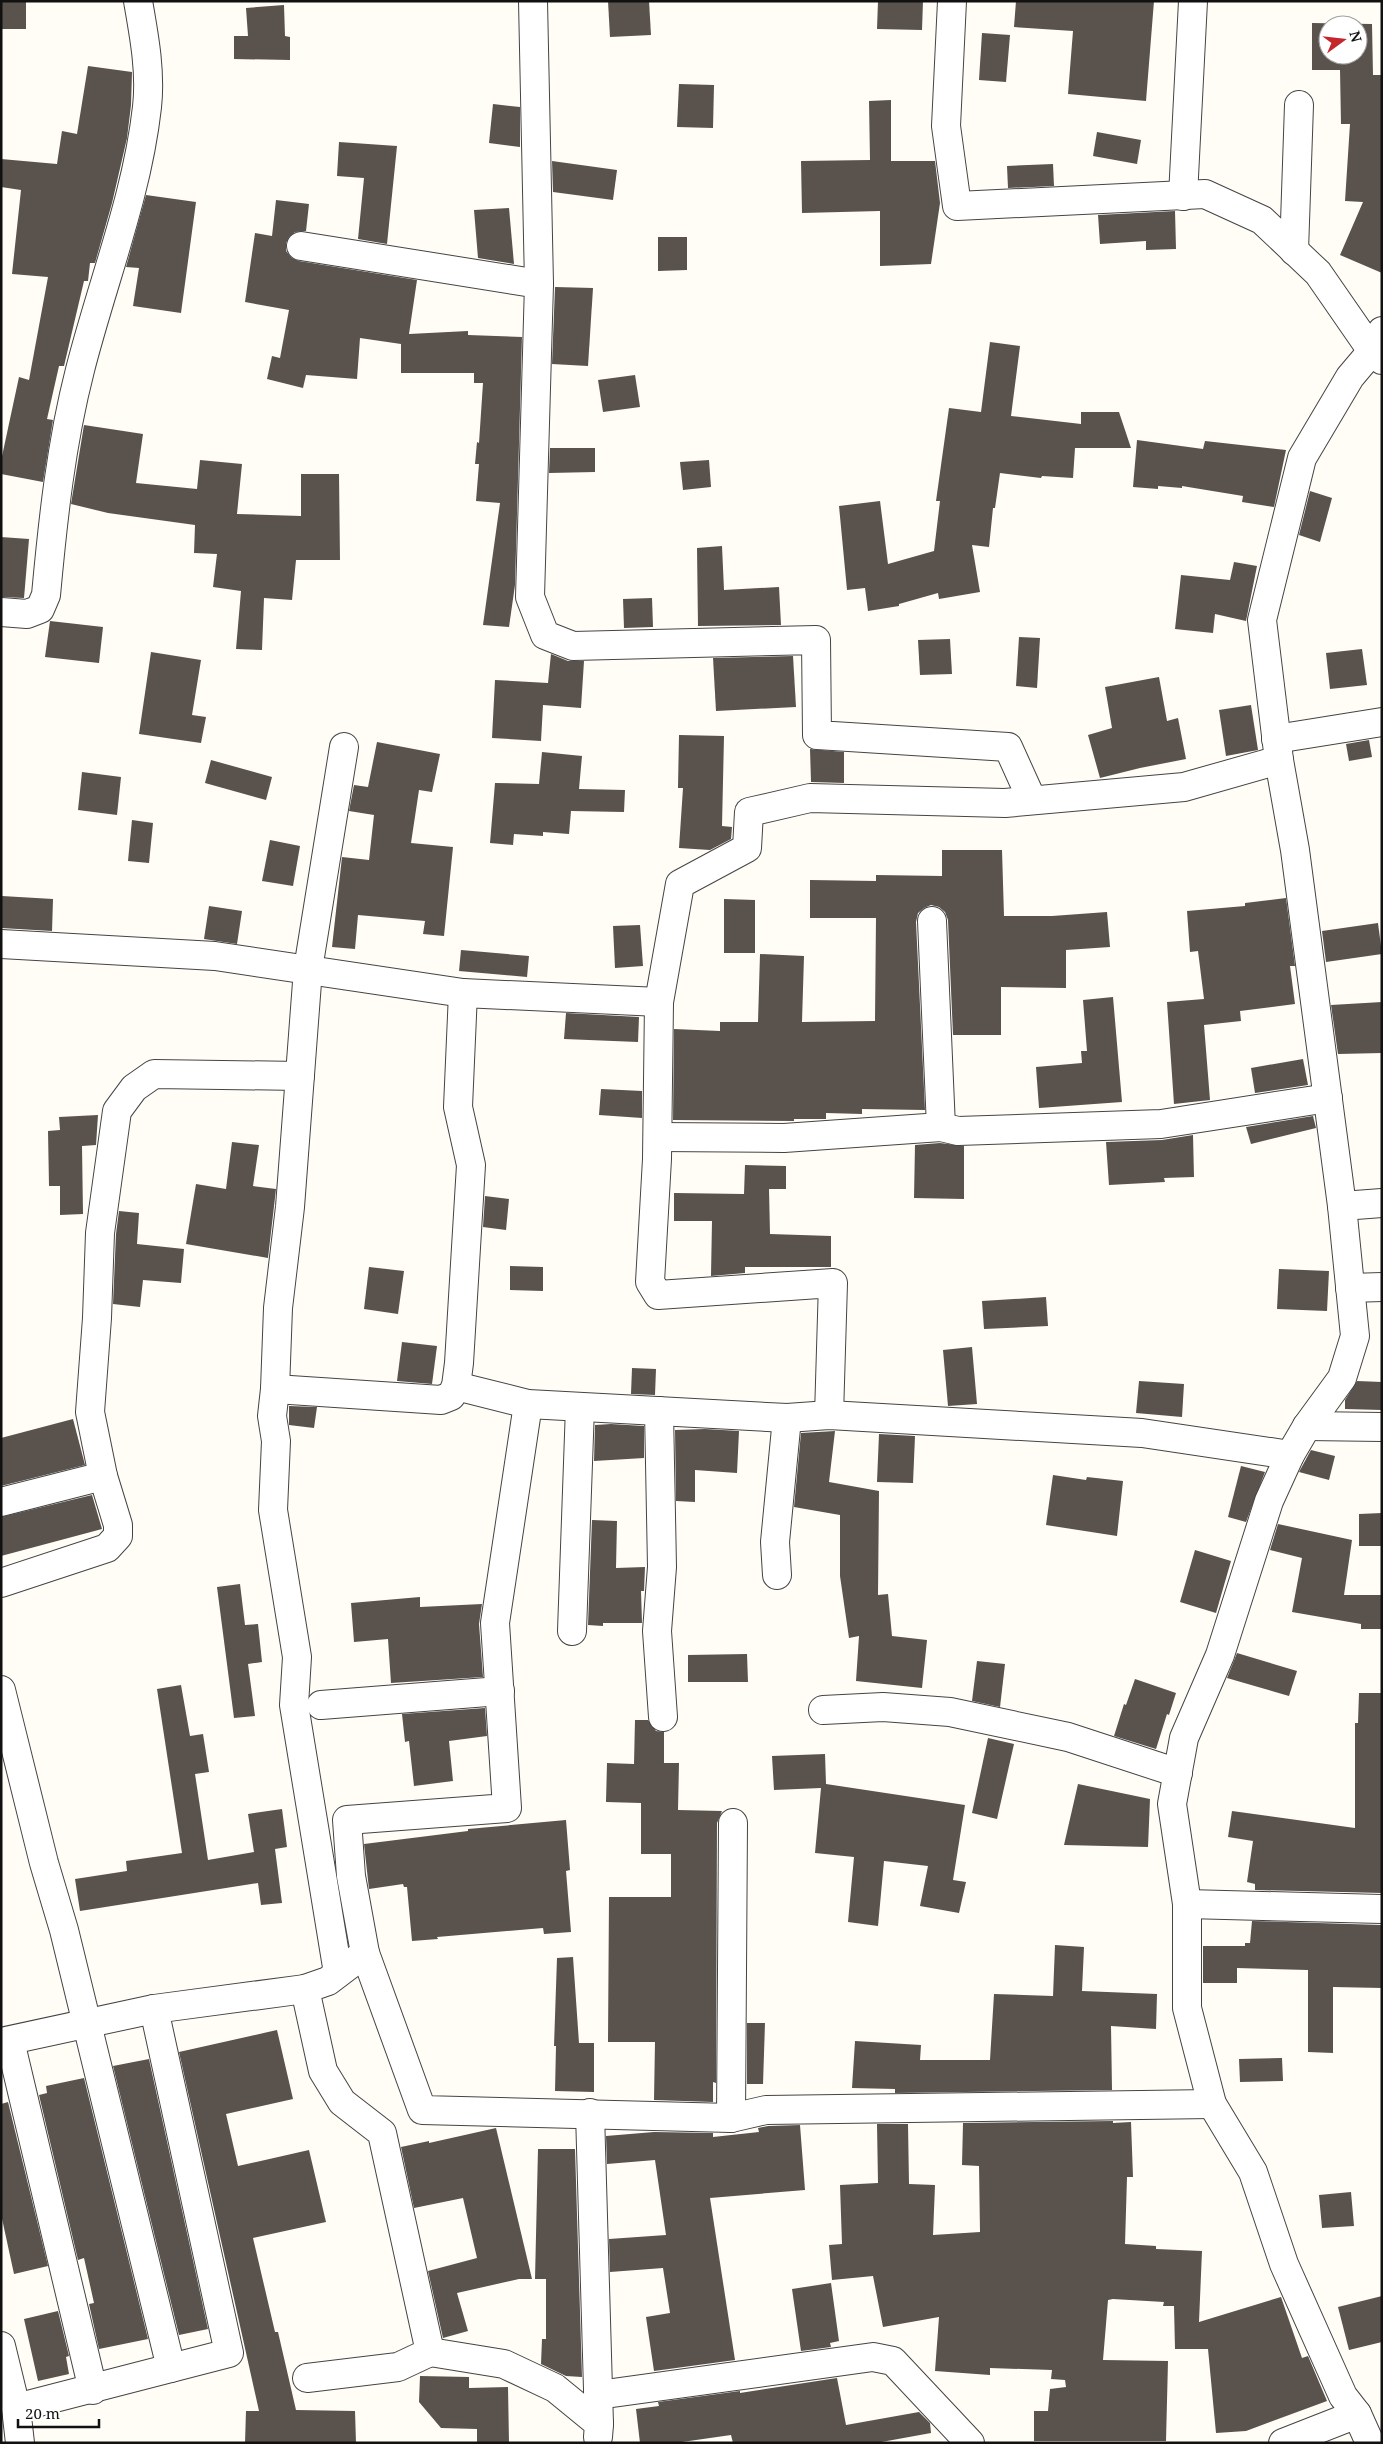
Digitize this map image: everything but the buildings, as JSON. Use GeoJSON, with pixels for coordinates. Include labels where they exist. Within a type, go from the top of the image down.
{"type":"FeatureCollection","features":[{"type":"Feature","properties":{"kind":"street"},"geometry":{"type":"LineString","coordinates":[[1,612],[27,614],[40,609],[46,595],[57,485],[79,371],[114,255],[136,168],[147,105],[146,50],[138,1]]}},
{"type":"Feature","properties":{"kind":"street"},"geometry":{"type":"LineString","coordinates":[[533,1],[539,284],[530,597],[545,635],[573,646],[816,640],[818,734],[1008,747],[1032,800]]}},
{"type":"Feature","properties":{"kind":"street"},"geometry":{"type":"LineString","coordinates":[[952,1],[946,126],[957,206],[1205,194],[1262,220],[1318,273],[1379,347],[1350,377],[1302,458],[1262,620],[1278,749],[1295,850],[1328,1098],[1342,1206],[1355,1336],[1342,1378],[1306,1426],[1290,1455],[1270,1501],[1220,1655],[1184,1738],[1172,1804],[1187,1904],[1187,2008],[1212,2104],[1253,2172],[1284,2264],[1343,2396],[1357,2414],[1370,2443]]}},
{"type":"Feature","properties":{"kind":"street"},"geometry":{"type":"LineString","coordinates":[[1183,196],[1193,1]]}},
{"type":"Feature","properties":{"kind":"street"},"geometry":{"type":"LineString","coordinates":[[1294,251],[1299,105]]}},
{"type":"Feature","properties":{"kind":"street"},"geometry":{"type":"LineString","coordinates":[[301,246],[539,284]]}},
{"type":"Feature","properties":{"kind":"street"},"geometry":{"type":"LineString","coordinates":[[829,1415],[833,1283],[658,1295],[650,1282],[658,1137],[659,1002],[680,884],[747,848],[749,812],[810,798],[1005,803],[1184,787],[1278,749],[1382,722]]}},
{"type":"Feature","properties":{"kind":"street"},"geometry":{"type":"LineString","coordinates":[[338,1973],[294,1705],[297,1657],[273,1510],[276,1441],[272,1416],[278,1308],[290,1206],[308,969],[344,747]]}},
{"type":"Feature","properties":{"kind":"street"},"geometry":{"type":"LineString","coordinates":[[932,921],[941,1126]]}},
{"type":"Feature","properties":{"kind":"street"},"geometry":{"type":"LineString","coordinates":[[1,944],[215,956],[463,993],[659,1002]]}},
{"type":"Feature","properties":{"kind":"street"},"geometry":{"type":"LineString","coordinates":[[275,1389],[441,1400],[451,1396],[456,1386],[467,1252],[471,1166],[458,1107],[463,993]]}},
{"type":"Feature","properties":{"kind":"street"},"geometry":{"type":"LineString","coordinates":[[1,1583],[13,1577],[107,1548],[118,1536],[118,1526],[103,1476],[90,1412],[97,1318],[100,1233],[117,1110],[134,1088],[154,1074],[300,1076]]}},
{"type":"Feature","properties":{"kind":"street"},"geometry":{"type":"LineString","coordinates":[[658,1137],[784,1138],[941,1126],[958,1131],[1161,1124],[1328,1098]]}},
{"type":"Feature","properties":{"kind":"street"},"geometry":{"type":"LineString","coordinates":[[1342,1206],[1382,1203]]}},
{"type":"Feature","properties":{"kind":"street"},"geometry":{"type":"LineString","coordinates":[[1350,1288],[1382,1287]]}},
{"type":"Feature","properties":{"kind":"street"},"geometry":{"type":"LineString","coordinates":[[456,1386],[528,1404],[787,1418],[829,1415],[1142,1433],[1290,1455]]}},
{"type":"Feature","properties":{"kind":"street"},"geometry":{"type":"LineString","coordinates":[[528,1404],[495,1623],[507,1808],[347,1820],[351,1876],[365,1953],[422,2110],[731,2118],[766,2110],[1212,2104]]}},
{"type":"Feature","properties":{"kind":"street"},"geometry":{"type":"LineString","coordinates":[[572,1631],[580,1407]]}},
{"type":"Feature","properties":{"kind":"street"},"geometry":{"type":"LineString","coordinates":[[659,1411],[662,1567],[657,1631],[663,1717]]}},
{"type":"Feature","properties":{"kind":"street"},"geometry":{"type":"LineString","coordinates":[[778,1575],[775,1542],[787,1418]]}},
{"type":"Feature","properties":{"kind":"street"},"geometry":{"type":"LineString","coordinates":[[1306,1426],[1382,1427]]}},
{"type":"Feature","properties":{"kind":"street"},"geometry":{"type":"LineString","coordinates":[[1,1502],[103,1476]]}},
{"type":"Feature","properties":{"kind":"street"},"geometry":{"type":"LineString","coordinates":[[1,1690],[86,2023],[170,2368]]}},
{"type":"Feature","properties":{"kind":"street"},"geometry":{"type":"LineString","coordinates":[[321,1705],[500,1691]]}},
{"type":"Feature","properties":{"kind":"street"},"geometry":{"type":"LineString","coordinates":[[823,1710],[882,1707],[950,1712],[1068,1737],[1178,1773]]}},
{"type":"Feature","properties":{"kind":"street"},"geometry":{"type":"LineString","coordinates":[[731,2118],[733,1824]]}},
{"type":"Feature","properties":{"kind":"street"},"geometry":{"type":"LineString","coordinates":[[1187,1904],[1270,1904],[1369,1910]]}},
{"type":"Feature","properties":{"kind":"street"},"geometry":{"type":"LineString","coordinates":[[93,2390],[6,2041],[154,2009],[305,1989],[328,1981],[365,1953]]}},
{"type":"Feature","properties":{"kind":"street"},"geometry":{"type":"LineString","coordinates":[[305,1989],[323,2071],[342,2102],[382,2133],[430,2352]]}},
{"type":"Feature","properties":{"kind":"street"},"geometry":{"type":"LineString","coordinates":[[16,2408],[93,2390],[229,2353],[154,2009]]}},
{"type":"Feature","properties":{"kind":"street"},"geometry":{"type":"LineString","coordinates":[[590,2113],[599,2434]]}},
{"type":"Feature","properties":{"kind":"street"},"geometry":{"type":"LineString","coordinates":[[1,2346],[16,2408],[20,2443]]}},
{"type":"Feature","properties":{"kind":"street"},"geometry":{"type":"LineString","coordinates":[[307,2378],[398,2367],[430,2352],[504,2364],[555,2388],[599,2434]]}},
{"type":"Feature","properties":{"kind":"street"},"geometry":{"type":"LineString","coordinates":[[598,2395],[873,2357],[893,2361],[970,2443]]}},
{"type":"Feature","properties":{"kind":"street"},"geometry":{"type":"LineString","coordinates":[[1283,2443],[1357,2414]]}}]}
